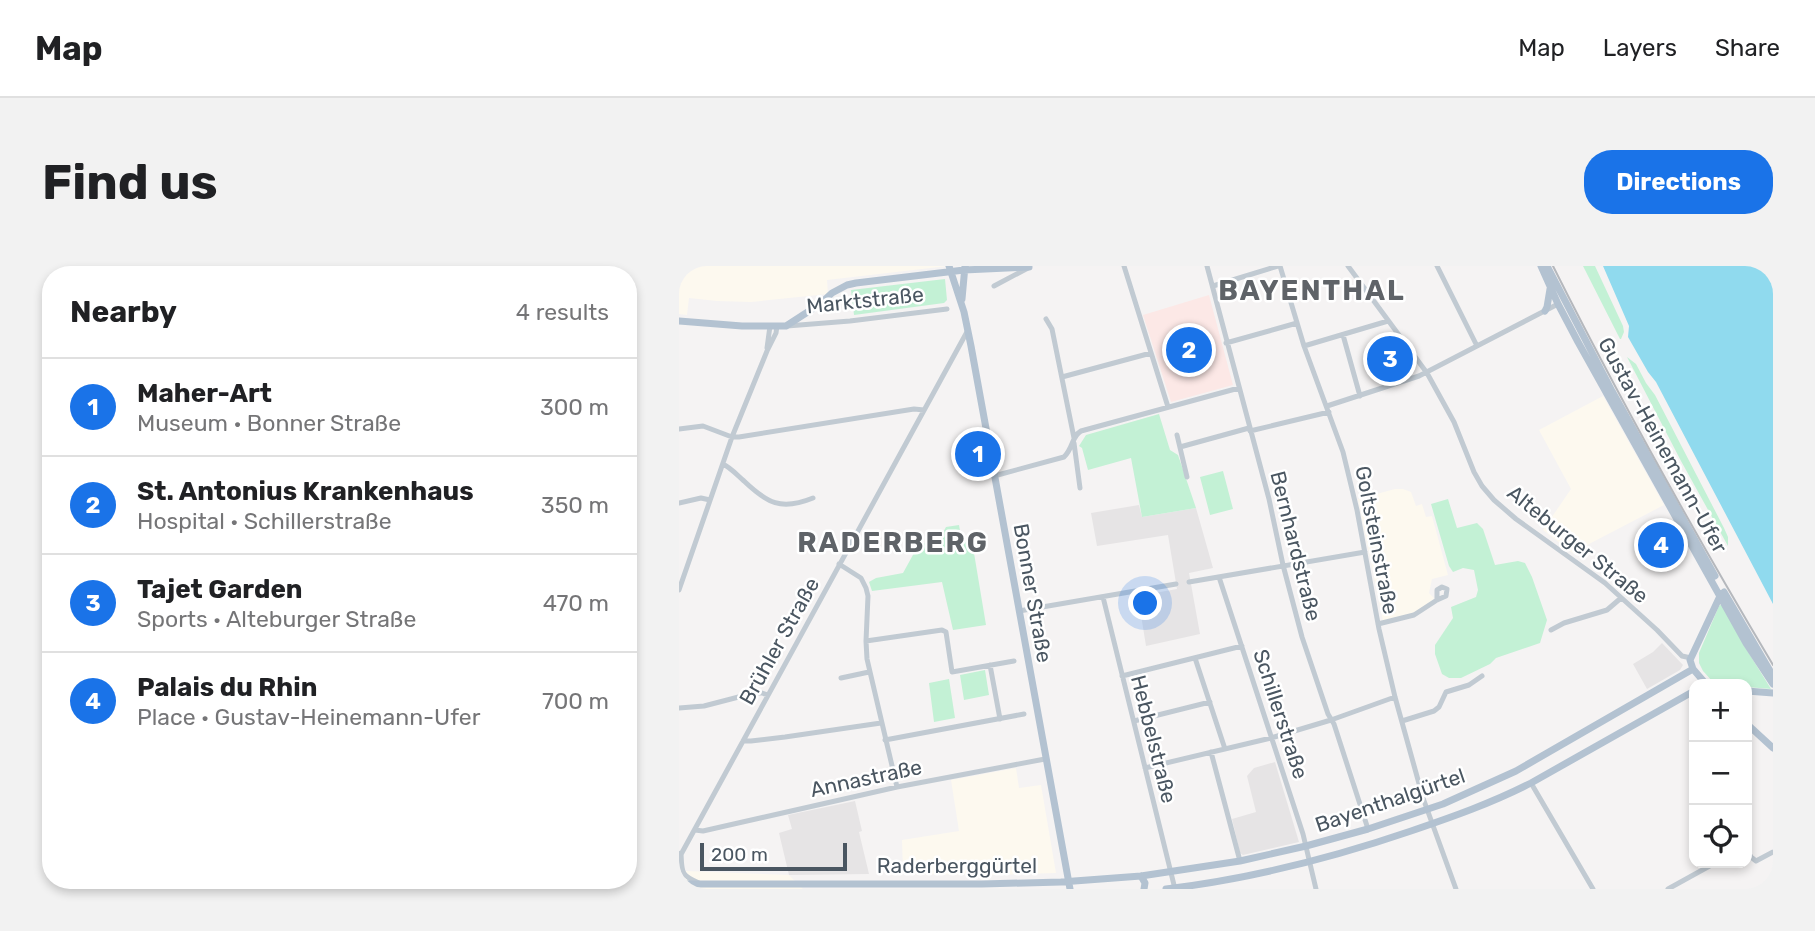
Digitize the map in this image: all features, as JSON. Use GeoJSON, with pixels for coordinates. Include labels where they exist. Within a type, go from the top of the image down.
{"type":"FeatureCollection","features":[{"type":"Feature","properties":{"kind":"main road","name":"Gustav-Heinemann-Ufer"},"geometry":{"type":"LineString","coordinates":[[1541,266],[1558,304],[1749,641]]}},
{"type":"Feature","properties":{"kind":"main road","name":"Gustav-Heinemann-Ufer"},"geometry":{"type":"LineString","coordinates":[[1547,266],[1721,592]]}},
{"type":"Feature","properties":{"kind":"main road","name":"Marktstraße"},"geometry":{"type":"LineString","coordinates":[[679,321],[786,326],[847,285],[958,269],[1030,267]]}},
{"type":"Feature","properties":{"kind":"main road","name":"Bonner Straße"},"geometry":{"type":"LineString","coordinates":[[958,269],[962,304]]}},
{"type":"Feature","properties":{"kind":"main road","name":"Bonner Straße"},"geometry":{"type":"LineString","coordinates":[[958,269],[962,304],[1069,885]]}},
{"type":"Feature","properties":{"kind":"main road"},"geometry":{"type":"LineString","coordinates":[[1545,311],[1550,289]]}},
{"type":"Feature","properties":{"kind":"main road"},"geometry":{"type":"LineString","coordinates":[[1702,679],[1693,669],[1691,658],[1721,592]]}},
{"type":"Feature","properties":{"kind":"main road"},"geometry":{"type":"LineString","coordinates":[[1749,641],[1773,676]]}},
{"type":"Feature","properties":{"kind":"main road"},"geometry":{"type":"LineString","coordinates":[[1749,641],[1773,684]]}},
{"type":"Feature","properties":{"kind":"main road","name":"Bayenthalgürtel"},"geometry":{"type":"LineString","coordinates":[[1069,885],[1240,861],[1306,846],[1427,810],[1516,771],[1693,669]]}},
{"type":"Feature","properties":{"kind":"main road"},"geometry":{"type":"LineString","coordinates":[[1752,691],[1773,693]]}},
{"type":"Feature","properties":{"kind":"main road","name":"Bayenthalgürtel"},"geometry":{"type":"LineString","coordinates":[[1172,889],[1309,862],[1373,844],[1504,797],[1689,694]]}},
{"type":"Feature","properties":{"kind":"main road"},"geometry":{"type":"LineString","coordinates":[[1752,729],[1773,748]]}},
{"type":"Feature","properties":{"kind":"main road"},"geometry":{"type":"LineString","coordinates":[[1516,771],[1517,780],[1531,782],[1535,770],[1528,764]]}},
{"type":"Feature","properties":{"kind":"main road"},"geometry":{"type":"LineString","coordinates":[[1141,876],[1145,883],[1144,889]]}},
{"type":"Feature","properties":{"kind":"main road"},"geometry":{"type":"LineString","coordinates":[[820,889],[835,883]]}},
{"type":"Feature","properties":{"kind":"main road","name":"Raderberggürtel"},"geometry":{"type":"LineString","coordinates":[[679,884],[1069,885]]}},
{"type":"Feature","properties":{"kind":"street"},"geometry":{"type":"LineString","coordinates":[[1123,266],[1168,407]]}},
{"type":"Feature","properties":{"kind":"street","name":"Bernhardstraße"},"geometry":{"type":"LineString","coordinates":[[1207,266],[1269,499],[1301,636],[1334,724],[1368,829]]}},
{"type":"Feature","properties":{"kind":"street"},"geometry":{"type":"LineString","coordinates":[[1213,286],[1279,266]]}},
{"type":"Feature","properties":{"kind":"street","name":"Goltsteinstraße"},"geometry":{"type":"LineString","coordinates":[[1279,266],[1345,460],[1395,696],[1427,810],[1456,889]]}},
{"type":"Feature","properties":{"kind":"street","name":"Alteburger Straße"},"geometry":{"type":"LineString","coordinates":[[1348,266],[1427,373],[1454,422],[1482,486],[1506,511],[1602,581],[1682,656],[1691,658]]}},
{"type":"Feature","properties":{"kind":"street"},"geometry":{"type":"LineString","coordinates":[[1437,266],[1477,346]]}},
{"type":"Feature","properties":{"kind":"street"},"geometry":{"type":"LineString","coordinates":[[994,286],[1030,267]]}},
{"type":"Feature","properties":{"kind":"street"},"geometry":{"type":"LineString","coordinates":[[1180,447],[1328,409],[1427,373],[1558,304]]}},
{"type":"Feature","properties":{"kind":"street","name":"Marktstraße"},"geometry":{"type":"LineString","coordinates":[[786,326],[947,309]]}},
{"type":"Feature","properties":{"kind":"street"},"geometry":{"type":"LineString","coordinates":[[1046,319],[1052,329],[1062,377],[1080,488]]}},
{"type":"Feature","properties":{"kind":"street"},"geometry":{"type":"LineString","coordinates":[[1304,346],[1388,321]]}},
{"type":"Feature","properties":{"kind":"street"},"geometry":{"type":"LineString","coordinates":[[1226,342],[1297,323]]}},
{"type":"Feature","properties":{"kind":"street"},"geometry":{"type":"LineString","coordinates":[[679,590],[732,438],[776,333],[773,326]]}},
{"type":"Feature","properties":{"kind":"street","name":"Brühler Straße"},"geometry":{"type":"LineString","coordinates":[[680,855],[968,330]]}},
{"type":"Feature","properties":{"kind":"street"},"geometry":{"type":"LineString","coordinates":[[1343,335],[1360,396]]}},
{"type":"Feature","properties":{"kind":"street"},"geometry":{"type":"LineString","coordinates":[[1062,377],[1151,353]]}},
{"type":"Feature","properties":{"kind":"street"},"geometry":{"type":"LineString","coordinates":[[994,476],[1064,457],[1081,431],[1239,388]]}},
{"type":"Feature","properties":{"kind":"street"},"geometry":{"type":"LineString","coordinates":[[679,429],[703,426],[732,438],[913,409],[924,410]]}},
{"type":"Feature","properties":{"kind":"street"},"geometry":{"type":"LineString","coordinates":[[1177,435],[1188,477]]}},
{"type":"Feature","properties":{"kind":"street"},"geometry":{"type":"LineString","coordinates":[[1064,457],[1078,465]]}},
{"type":"Feature","properties":{"kind":"street"},"geometry":{"type":"LineString","coordinates":[[723,464],[770,502],[796,504],[813,498]]}},
{"type":"Feature","properties":{"kind":"street"},"geometry":{"type":"LineString","coordinates":[[679,503],[701,498],[710,500]]}},
{"type":"Feature","properties":{"kind":"street"},"geometry":{"type":"LineString","coordinates":[[1189,582],[1365,552]]}},
{"type":"Feature","properties":{"kind":"street"},"geometry":{"type":"LineString","coordinates":[[839,564],[861,578],[866,588],[869,672],[897,787]]}},
{"type":"Feature","properties":{"kind":"street","name":"Schillerstraße"},"geometry":{"type":"LineString","coordinates":[[1219,577],[1306,846],[1316,889]]}},
{"type":"Feature","properties":{"kind":"street"},"geometry":{"type":"LineString","coordinates":[[1019,611],[1176,584]]}},
{"type":"Feature","properties":{"kind":"street","name":"Hebbelstraße"},"geometry":{"type":"LineString","coordinates":[[1103,597],[1172,889]]}},
{"type":"Feature","properties":{"kind":"street"},"geometry":{"type":"LineString","coordinates":[[1552,630],[1564,623],[1607,610],[1621,598]]}},
{"type":"Feature","properties":{"kind":"street"},"geometry":{"type":"LineString","coordinates":[[1378,624],[1414,615],[1437,600]]}},
{"type":"Feature","properties":{"kind":"street","name":"Bonner Straße"},"geometry":{"type":"LineString","coordinates":[[866,641],[945,630],[952,672],[1014,661]]}},
{"type":"Feature","properties":{"kind":"street"},"geometry":{"type":"LineString","coordinates":[[1122,676],[1242,646]]}},
{"type":"Feature","properties":{"kind":"street"},"geometry":{"type":"LineString","coordinates":[[1195,658],[1225,749]]}},
{"type":"Feature","properties":{"kind":"street"},"geometry":{"type":"LineString","coordinates":[[990,665],[1000,719]]}},
{"type":"Feature","properties":{"kind":"street"},"geometry":{"type":"LineString","coordinates":[[841,678],[869,672]]}},
{"type":"Feature","properties":{"kind":"street"},"geometry":{"type":"LineString","coordinates":[[1402,721],[1434,711],[1439,708],[1446,692],[1482,677]]}},
{"type":"Feature","properties":{"kind":"street"},"geometry":{"type":"LineString","coordinates":[[679,708],[719,703],[754,693],[768,695]]}},
{"type":"Feature","properties":{"kind":"street"},"geometry":{"type":"LineString","coordinates":[[1145,768],[1271,738],[1331,720],[1395,696]]}},
{"type":"Feature","properties":{"kind":"street"},"geometry":{"type":"LineString","coordinates":[[1134,721],[1210,702]]}},
{"type":"Feature","properties":{"kind":"street"},"geometry":{"type":"LineString","coordinates":[[885,740],[1024,714]]}},
{"type":"Feature","properties":{"kind":"street"},"geometry":{"type":"LineString","coordinates":[[743,740],[881,723]]}},
{"type":"Feature","properties":{"kind":"street"},"geometry":{"type":"LineString","coordinates":[[1211,752],[1240,861]]}},
{"type":"Feature","properties":{"kind":"street","name":"Annastraße"},"geometry":{"type":"LineString","coordinates":[[695,830],[703,831],[897,787],[1045,759]]}},
{"type":"Feature","properties":{"kind":"street"},"geometry":{"type":"LineString","coordinates":[[1531,782],[1593,889]]}},
{"type":"Feature","properties":{"kind":"street"},"geometry":{"type":"LineString","coordinates":[[1752,858],[1756,861],[1773,852]]}},
{"type":"Feature","properties":{"kind":"street"},"geometry":{"type":"LineString","coordinates":[[680,855],[682,872],[701,884]]}},
{"type":"Feature","properties":{"kind":"street"},"geometry":{"type":"LineString","coordinates":[[1668,889],[1706,868]]}},
{"type":"Feature","properties":{"kind":"shaded area"},"geometry":{"type":"Polygon","coordinates":[[[679,266],[948,266],[827,280],[828,294],[751,302],[689,298],[687,315],[679,314],[679,266]]]}},
{"type":"Feature","properties":{"kind":"shaded area"},"geometry":{"type":"Polygon","coordinates":[[[1209,295],[1233,385],[1171,402],[1143,315],[1209,295]]]}},
{"type":"Feature","properties":{"kind":"shaded area"},"geometry":{"type":"Polygon","coordinates":[[[1603,396],[1664,505],[1574,554],[1543,530],[1571,489],[1539,430],[1603,396]]]}},
{"type":"Feature","properties":{"kind":"shaded area"},"geometry":{"type":"Polygon","coordinates":[[[1395,489],[1411,492],[1416,506],[1422,504],[1426,517],[1432,516],[1448,575],[1432,579],[1429,593],[1434,598],[1429,603],[1415,612],[1383,621],[1358,499],[1395,489]]]}},
{"type":"Feature","properties":{"kind":"shaded area"},"geometry":{"type":"Polygon","coordinates":[[[1139,505],[1142,517],[1196,508],[1213,568],[1189,573],[1200,634],[1146,646],[1138,596],[1177,589],[1168,535],[1097,546],[1091,513],[1139,505]]]}},
{"type":"Feature","properties":{"kind":"shaded area"},"geometry":{"type":"Polygon","coordinates":[[[1662,643],[1683,665],[1680,670],[1647,689],[1633,664],[1662,643]]]}},
{"type":"Feature","properties":{"kind":"shaded area"},"geometry":{"type":"Polygon","coordinates":[[[1275,762],[1299,842],[1243,855],[1240,853],[1232,819],[1256,812],[1247,776],[1254,768],[1275,762]]]}},
{"type":"Feature","properties":{"kind":"shaded area"},"geometry":{"type":"Polygon","coordinates":[[[1016,768],[1019,788],[1041,785],[1056,873],[903,874],[902,840],[959,831],[951,780],[1016,768]]]}},
{"type":"Feature","properties":{"kind":"shaded area"},"geometry":{"type":"Polygon","coordinates":[[[855,801],[869,874],[789,875],[779,833],[792,829],[788,815],[855,801]]]}},
{"type":"Feature","properties":{"kind":"shaded area"},"geometry":{"type":"Polygon","coordinates":[[[686,871],[789,875],[803,889],[681,889],[686,871]]]}},
{"type":"Feature","properties":{"kind":"green space"},"geometry":{"type":"Polygon","coordinates":[[[1583,266],[1595,266],[1623,326],[1621,339],[1620,339],[1583,266]]]}},
{"type":"Feature","properties":{"kind":"green space"},"geometry":{"type":"Polygon","coordinates":[[[945,279],[947,300],[944,303],[854,315],[851,290],[945,279]]]}},
{"type":"Feature","properties":{"kind":"green space"},"geometry":{"type":"Polygon","coordinates":[[[1627,357],[1636,364],[1655,395],[1724,528],[1728,546],[1681,461],[1627,357]]]}},
{"type":"Feature","properties":{"kind":"green space"},"geometry":{"type":"Polygon","coordinates":[[[1159,414],[1170,450],[1178,455],[1196,508],[1142,517],[1131,458],[1088,470],[1082,448],[1079,446],[1086,435],[1159,414]]]}},
{"type":"Feature","properties":{"kind":"green space"},"geometry":{"type":"Polygon","coordinates":[[[1223,471],[1233,509],[1210,515],[1200,477],[1223,471]]]}},
{"type":"Feature","properties":{"kind":"green space"},"geometry":{"type":"Polygon","coordinates":[[[1448,499],[1457,528],[1477,523],[1483,529],[1495,565],[1518,561],[1525,563],[1547,620],[1540,643],[1496,658],[1490,664],[1461,678],[1449,678],[1442,674],[1435,654],[1435,645],[1453,618],[1451,607],[1476,597],[1478,590],[1474,570],[1463,568],[1453,572],[1449,566],[1431,504],[1448,499]]]}},
{"type":"Feature","properties":{"kind":"green space"},"geometry":{"type":"Polygon","coordinates":[[[959,525],[962,543],[972,541],[986,625],[953,630],[942,582],[872,591],[869,582],[903,573],[919,544],[938,542],[946,527],[959,525]]]}},
{"type":"Feature","properties":{"kind":"green space"},"geometry":{"type":"Polygon","coordinates":[[[1722,604],[1771,689],[1752,687],[1752,679],[1710,679],[1703,671],[1699,663],[1699,653],[1722,604]]]}},
{"type":"Feature","properties":{"kind":"green space"},"geometry":{"type":"Polygon","coordinates":[[[985,670],[989,695],[964,700],[960,675],[985,670]]]}},
{"type":"Feature","properties":{"kind":"green space"},"geometry":{"type":"Polygon","coordinates":[[[949,679],[955,718],[934,722],[929,683],[949,679]]]}},
{"type":"Feature","properties":{"kind":"water"},"geometry":{"type":"Polygon","coordinates":[[[1603,266],[1773,266],[1773,604],[1656,382],[1628,337],[1629,326],[1603,266]]]}},
{"type":"Feature","properties":{"kind":"tram line"},"geometry":{"type":"LineString","coordinates":[[1553,266],[1659,467],[1773,665]]}},
{"type":"Feature","properties":{"kind":"place","name":"St. Antonius Krankenhaus"},"geometry":{"type":"Point","coordinates":[1189,350]}},
{"type":"Feature","properties":{"kind":"place","name":"Tajet Garden"},"geometry":{"type":"Point","coordinates":[1390,359]}},
{"type":"Feature","properties":{"kind":"place","name":"Maher-Art"},"geometry":{"type":"Point","coordinates":[978,454]}},
{"type":"Feature","properties":{"kind":"place","name":"Palais du Rhin"},"geometry":{"type":"Point","coordinates":[1661,545]}},
{"type":"Feature","properties":{"kind":"district","name":"BAYENTHAL"},"geometry":{"type":"Point","coordinates":[1312,290]}},
{"type":"Feature","properties":{"kind":"district","name":"RADERBERG"},"geometry":{"type":"Point","coordinates":[893,542]}}]}
